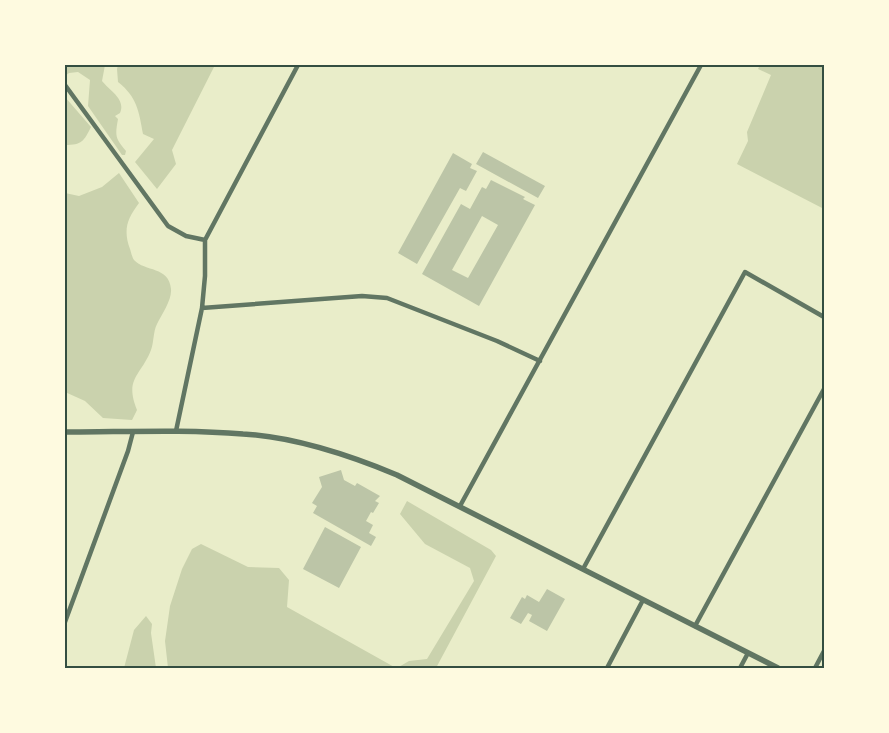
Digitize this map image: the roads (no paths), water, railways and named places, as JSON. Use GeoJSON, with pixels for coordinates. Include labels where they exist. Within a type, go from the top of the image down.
{"type":"FeatureCollection","features":[{"type":"Feature","properties":{"kind":"street"},"geometry":{"type":"LineString","coordinates":[[176,431],[202,308],[205,276],[205,240],[298,65]]}},
{"type":"Feature","properties":{"kind":"street"},"geometry":{"type":"LineString","coordinates":[[460,506],[701,65]]}},
{"type":"Feature","properties":{"kind":"street"},"geometry":{"type":"LineString","coordinates":[[65,85],[168,226],[186,236],[205,240]]}},
{"type":"Feature","properties":{"kind":"street"},"geometry":{"type":"LineString","coordinates":[[583,569],[745,272],[824,317]]}},
{"type":"Feature","properties":{"kind":"street"},"geometry":{"type":"LineString","coordinates":[[202,308],[362,296],[386,298],[497,341],[540,361]]}},
{"type":"Feature","properties":{"kind":"street"},"geometry":{"type":"LineString","coordinates":[[695,626],[824,389]]}},
{"type":"Feature","properties":{"kind":"street"},"geometry":{"type":"LineString","coordinates":[[65,432],[176,431],[244,434],[280,439],[333,452],[388,472],[460,506],[778,668]]}},
{"type":"Feature","properties":{"kind":"street"},"geometry":{"type":"LineString","coordinates":[[65,622],[128,451],[133,432]]}},
{"type":"Feature","properties":{"kind":"street"},"geometry":{"type":"LineString","coordinates":[[607,668],[643,600]]}},
{"type":"Feature","properties":{"kind":"street"},"geometry":{"type":"LineString","coordinates":[[815,668],[824,652]]}},
{"type":"Feature","properties":{"kind":"street"},"geometry":{"type":"LineString","coordinates":[[740,668],[748,653]]}}]}
